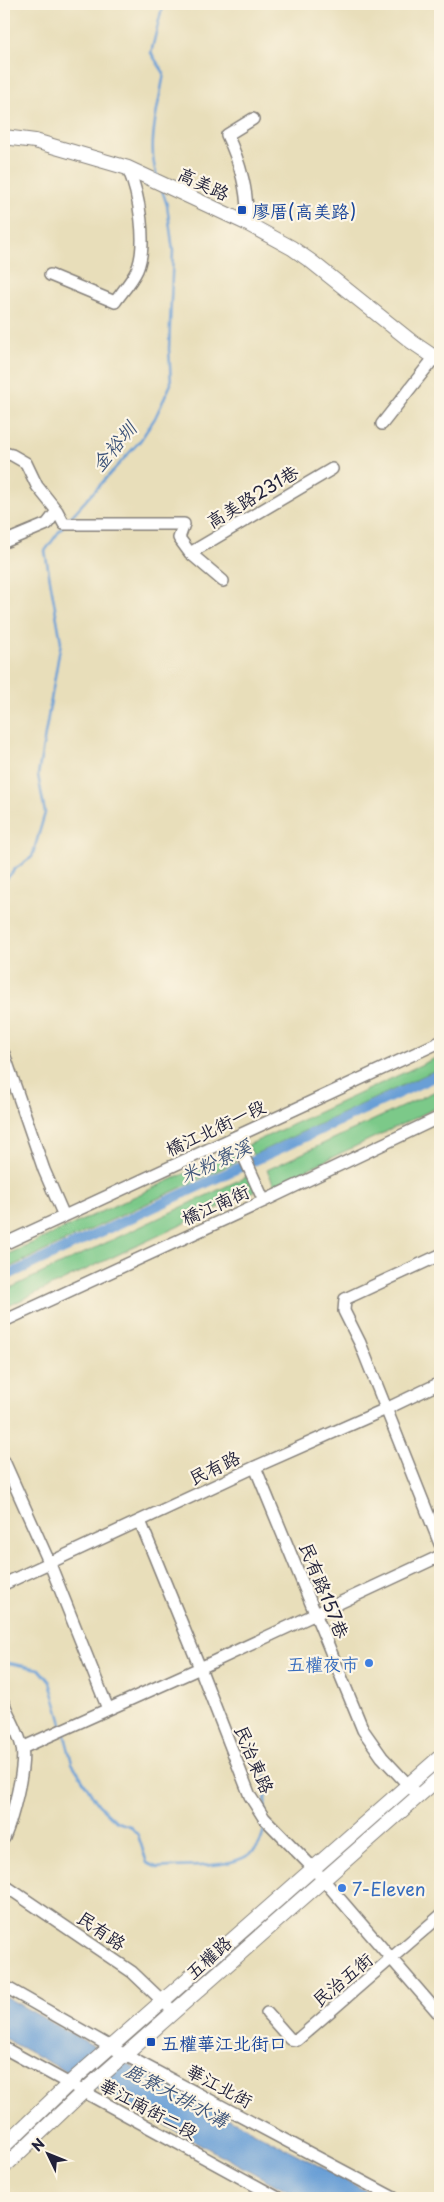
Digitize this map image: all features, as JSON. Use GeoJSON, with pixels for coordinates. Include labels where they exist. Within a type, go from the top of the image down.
{"type":"FeatureCollection","features":[{"type":"Feature","properties":{"kind":"street"},"geometry":{"type":"LineString","coordinates":[[246,223],[248,210],[240,162],[228,135],[253,119]]}},
{"type":"Feature","properties":{"kind":"street","name":"高美路"},"geometry":{"type":"LineString","coordinates":[[4,137],[35,141],[128,168],[246,223],[292,248],[312,262],[358,300],[437,360]]}},
{"type":"Feature","properties":{"kind":"street"},"geometry":{"type":"LineString","coordinates":[[50,275],[115,302],[137,270],[143,247],[135,185],[128,168]]}},
{"type":"Feature","properties":{"kind":"street"},"geometry":{"type":"LineString","coordinates":[[382,424],[437,360]]}},
{"type":"Feature","properties":{"kind":"street","name":"高美路231巷"},"geometry":{"type":"LineString","coordinates":[[4,453],[26,463],[38,486],[57,511],[64,524],[184,524],[179,538],[190,553],[223,581]]}},
{"type":"Feature","properties":{"kind":"street","name":"高美路231巷"},"geometry":{"type":"LineString","coordinates":[[190,553],[332,469]]}},
{"type":"Feature","properties":{"kind":"street"},"geometry":{"type":"LineString","coordinates":[[4,542],[46,524],[57,511]]}},
{"type":"Feature","properties":{"kind":"street","name":"橋江北街一段"},"geometry":{"type":"LineString","coordinates":[[4,1244],[440,1042]]}},
{"type":"Feature","properties":{"kind":"street"},"geometry":{"type":"LineString","coordinates":[[4,1054],[44,1170],[64,1216]]}},
{"type":"Feature","properties":{"kind":"street","name":"橋江南街"},"geometry":{"type":"LineString","coordinates":[[4,1320],[264,1201],[440,1117]]}},
{"type":"Feature","properties":{"kind":"street"},"geometry":{"type":"LineString","coordinates":[[235,1137],[264,1201]]}},
{"type":"Feature","properties":{"kind":"street"},"geometry":{"type":"LineString","coordinates":[[440,1255],[345,1299],[344,1310],[360,1343],[440,1544]]}},
{"type":"Feature","properties":{"kind":"street","name":"民有路"},"geometry":{"type":"LineString","coordinates":[[4,1584],[440,1383]]}},
{"type":"Feature","properties":{"kind":"street"},"geometry":{"type":"LineString","coordinates":[[4,1461],[50,1564],[108,1709]]}},
{"type":"Feature","properties":{"kind":"street","name":"民有路157巷"},"geometry":{"type":"LineString","coordinates":[[255,1467],[363,1730],[382,1756],[419,1797]]}},
{"type":"Feature","properties":{"kind":"street","name":"民治東路"},"geometry":{"type":"LineString","coordinates":[[140,1522],[250,1796],[264,1818],[314,1870],[440,2016]]}},
{"type":"Feature","properties":{"kind":"street"},"geometry":{"type":"LineString","coordinates":[[22,1748],[200,1668],[440,1556]]}},
{"type":"Feature","properties":{"kind":"street"},"geometry":{"type":"LineString","coordinates":[[4,1704],[22,1748],[20,1782],[10,1823],[4,1838]]}},
{"type":"Feature","properties":{"kind":"street","name":"五權路"},"geometry":{"type":"LineString","coordinates":[[4,2146],[72,2081],[314,1870],[440,1757]]}},
{"type":"Feature","properties":{"kind":"street","name":"五權路"},"geometry":{"type":"LineString","coordinates":[[4,2167],[86,2089],[440,1778]]}},
{"type":"Feature","properties":{"kind":"street","name":"民有路"},"geometry":{"type":"LineString","coordinates":[[4,1885],[132,1972],[174,2012]]}},
{"type":"Feature","properties":{"kind":"street","name":"民治五街"},"geometry":{"type":"LineString","coordinates":[[267,2013],[290,2039],[297,2040],[392,1960],[440,1916]]}},
{"type":"Feature","properties":{"kind":"street","name":"華江北街"},"geometry":{"type":"LineString","coordinates":[[4,1986],[123,2057],[394,2198]]}},
{"type":"Feature","properties":{"kind":"street","name":"華江南街二段"},"geometry":{"type":"LineString","coordinates":[[4,2048],[72,2081],[278,2198]]}},
{"type":"Feature","properties":{"kind":"green space"},"geometry":{"type":"Polygon","coordinates":[[[440,1056],[440,1068],[253,1155],[248,1145],[440,1056]]]}},
{"type":"Feature","properties":{"kind":"green space"},"geometry":{"type":"Polygon","coordinates":[[[440,1089],[440,1106],[274,1185],[267,1170],[440,1089]]]}},
{"type":"Feature","properties":{"kind":"green space"},"geometry":{"type":"Polygon","coordinates":[[[232,1152],[236,1162],[4,1270],[4,1256],[232,1152]]]}},
{"type":"Feature","properties":{"kind":"green space"},"geometry":{"type":"Polygon","coordinates":[[[250,1175],[258,1189],[4,1308],[4,1291],[250,1175]]]}},
{"type":"Feature","properties":{"kind":"water","name":"鹿寮大排水溝"},"geometry":{"type":"Polygon","coordinates":[[[4,1996],[379,2198],[300,2198],[4,2038],[4,1996]]]}},
{"type":"Feature","properties":{"kind":"waterway","name":"金裕圳"},"geometry":{"type":"LineString","coordinates":[[157,176],[154,164],[153,138],[164,73],[151,53],[163,4]]}},
{"type":"Feature","properties":{"kind":"waterway","name":"金裕圳"},"geometry":{"type":"LineString","coordinates":[[68,520],[140,441],[155,418],[171,384],[169,349],[173,251],[167,205],[162,190]]}},
{"type":"Feature","properties":{"kind":"waterway","name":"金裕圳"},"geometry":{"type":"LineString","coordinates":[[4,882],[15,869],[32,857],[45,813],[38,775],[61,642],[45,551],[63,526]]}},
{"type":"Feature","properties":{"kind":"waterway","name":"米粉寮溪"},"geometry":{"type":"LineString","coordinates":[[4,1277],[440,1074]]}},
{"type":"Feature","properties":{"kind":"waterway"},"geometry":{"type":"LineString","coordinates":[[4,1662],[39,1669],[50,1682],[63,1727]]}},
{"type":"Feature","properties":{"kind":"waterway"},"geometry":{"type":"LineString","coordinates":[[64,1732],[72,1763],[98,1804],[117,1822],[130,1826],[138,1835],[147,1863],[158,1868],[211,1865],[239,1860],[250,1854],[258,1846],[265,1824]]}},
{"type":"Feature","properties":{"kind":"waterway"},"geometry":{"type":"LineString","coordinates":[[265,1811],[266,1775]]}},
{"type":"Feature","properties":{"kind":"place","name":"廖厝(高美路)"},"geometry":{"type":"Point","coordinates":[242,210]}},
{"type":"Feature","properties":{"kind":"place","name":"五權夜市"},"geometry":{"type":"Point","coordinates":[369,1663]}},
{"type":"Feature","properties":{"kind":"place","name":"7-Eleven"},"geometry":{"type":"Point","coordinates":[342,1888]}},
{"type":"Feature","properties":{"kind":"place","name":"五權華江北街口"},"geometry":{"type":"Point","coordinates":[151,2042]}}]}
